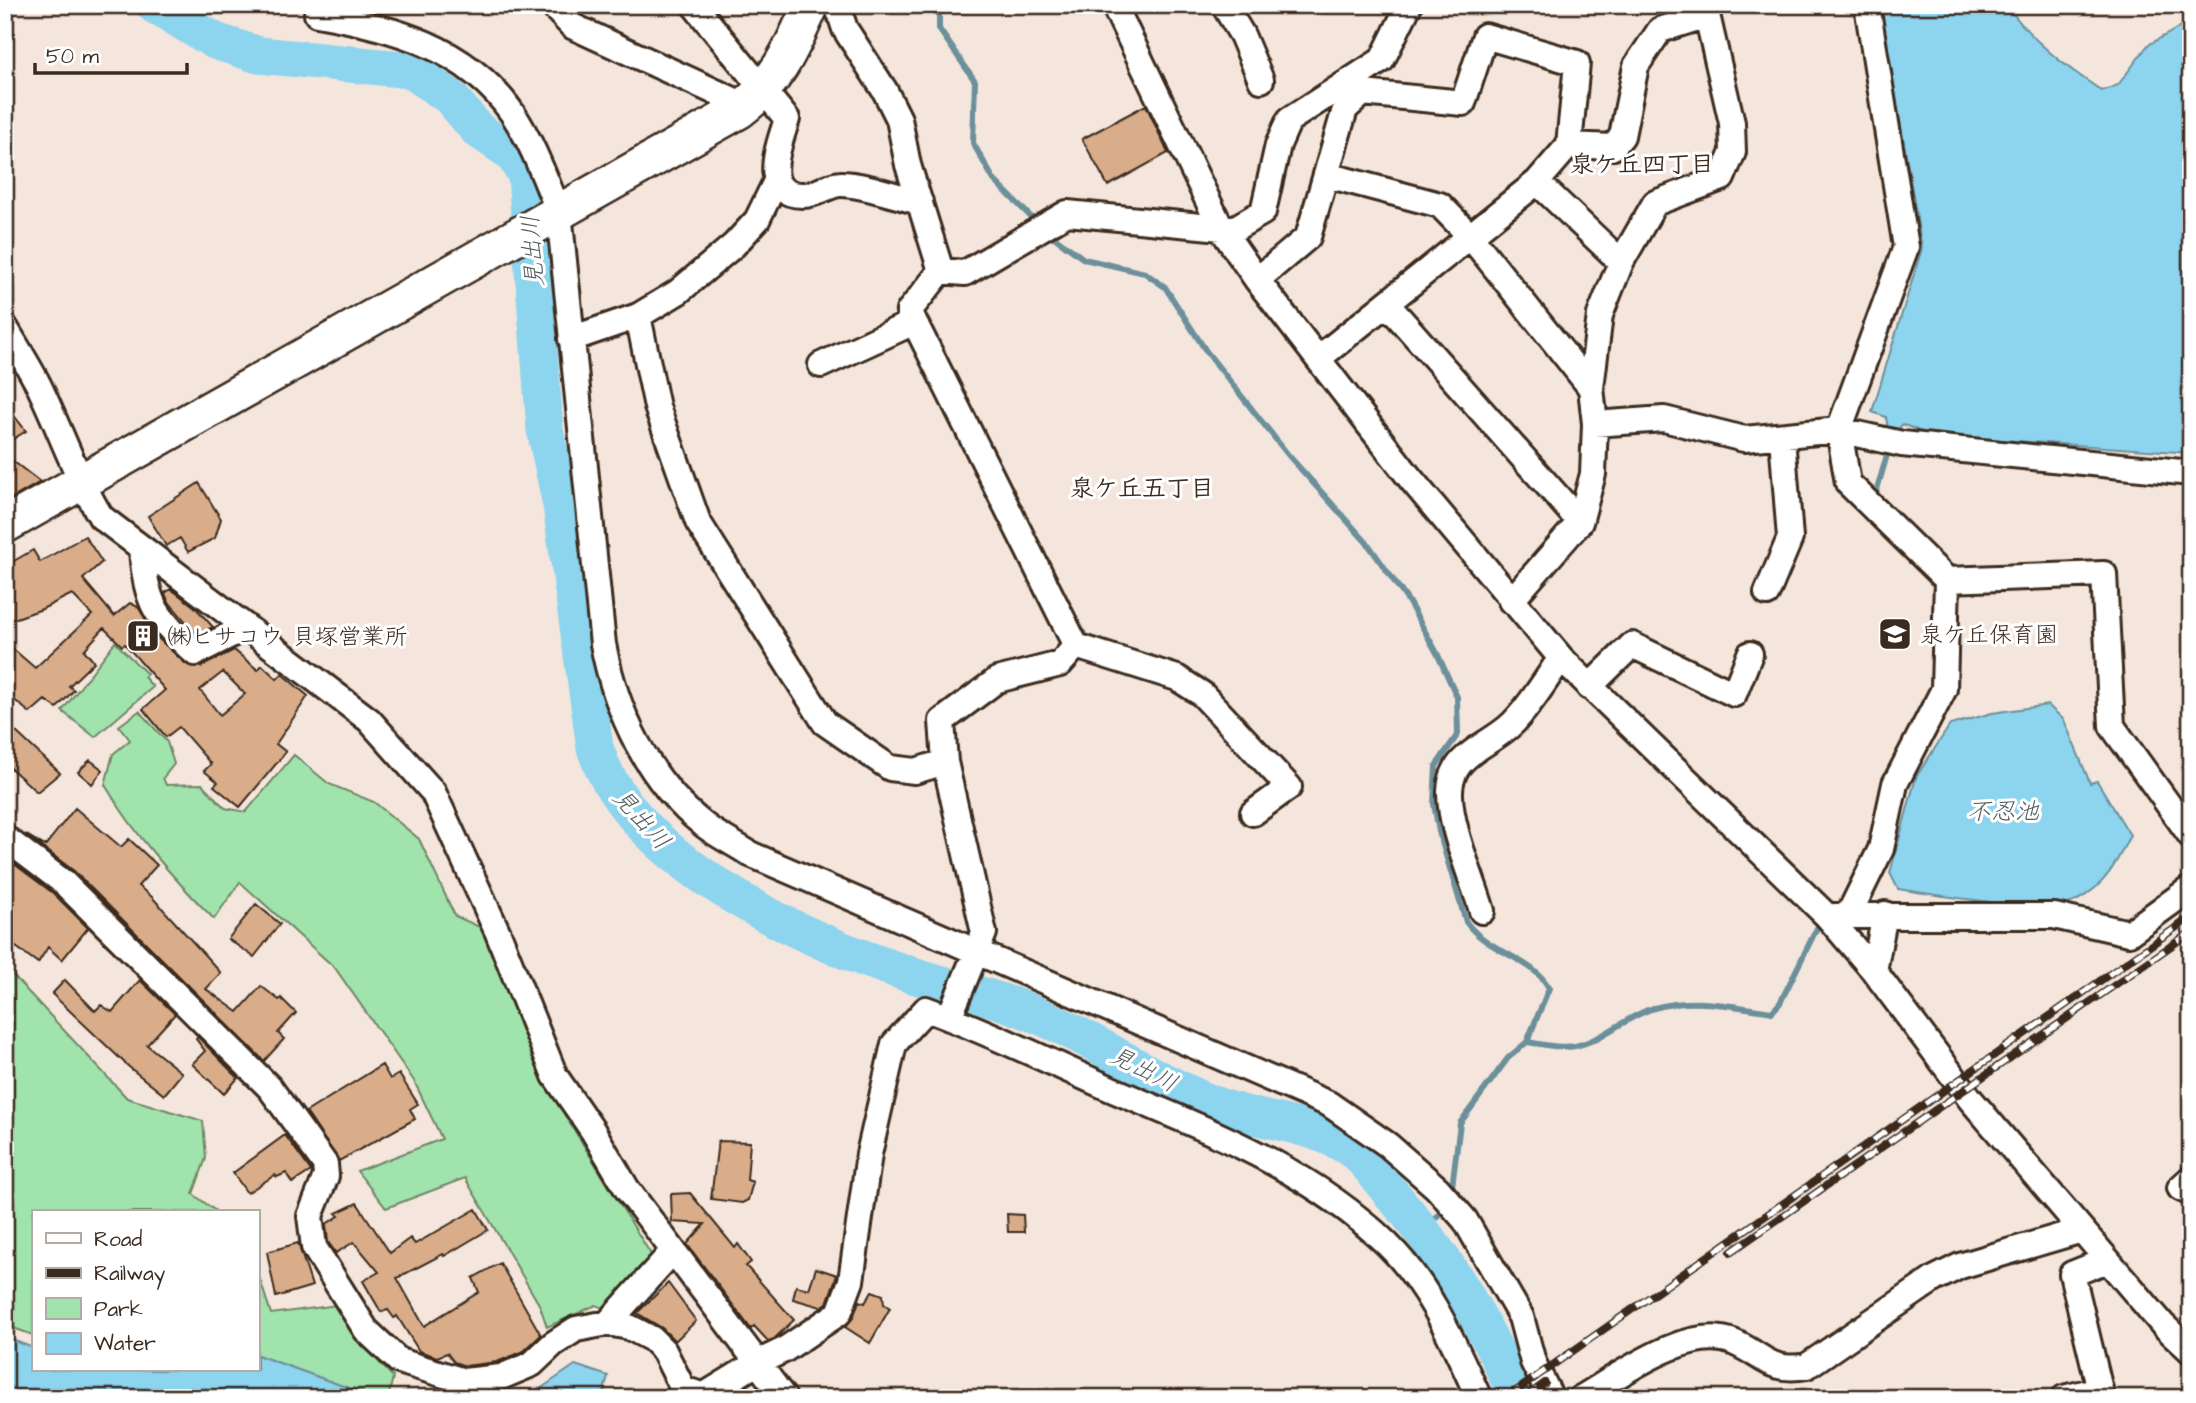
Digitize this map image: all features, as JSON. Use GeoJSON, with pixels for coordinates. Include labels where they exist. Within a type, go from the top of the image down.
{"type":"FeatureCollection","features":[{"type":"Feature","properties":{"kind":"street"},"geometry":{"type":"LineString","coordinates":[[552,5],[572,26],[755,99],[787,119],[774,161],[776,181],[757,220],[734,245],[678,292],[638,316],[571,339]]}},
{"type":"Feature","properties":{"kind":"street"},"geometry":{"type":"LineString","coordinates":[[694,5],[755,99]]}},
{"type":"Feature","properties":{"kind":"street"},"geometry":{"type":"LineString","coordinates":[[5,526],[755,99],[787,59],[811,5]]}},
{"type":"Feature","properties":{"kind":"street"},"geometry":{"type":"LineString","coordinates":[[837,5],[845,29],[885,91],[898,120],[941,271]]}},
{"type":"Feature","properties":{"kind":"street"},"geometry":{"type":"LineString","coordinates":[[1224,5],[1242,35],[1261,80]]}},
{"type":"Feature","properties":{"kind":"street"},"geometry":{"type":"LineString","coordinates":[[941,271],[965,273],[1067,213],[1223,231],[1263,212],[1278,145],[1289,120],[1382,60],[1409,5]]}},
{"type":"Feature","properties":{"kind":"street"},"geometry":{"type":"LineString","coordinates":[[1867,5],[1906,247],[1839,430],[1848,483],[1947,580],[2104,574],[2112,726],[2191,836]]}},
{"type":"Feature","properties":{"kind":"street"},"geometry":{"type":"LineString","coordinates":[[1116,6],[1223,231],[1257,280],[1410,478],[1511,601],[1589,687],[1838,916],[1874,971],[1971,1100],[2163,1325],[2191,1352]]}},
{"type":"Feature","properties":{"kind":"street"},"geometry":{"type":"LineString","coordinates":[[1511,601],[1580,522],[1593,474],[1595,424],[1591,388],[1600,315],[1620,262],[1655,203],[1722,178],[1733,152],[1732,123],[1709,10],[1660,30],[1636,66],[1622,136],[1613,147],[1569,145]]}},
{"type":"Feature","properties":{"kind":"street"},"geometry":{"type":"LineString","coordinates":[[317,14],[383,26],[448,52],[498,94],[514,116],[559,212],[611,683],[625,723],[673,795],[704,826],[750,854],[1329,1104],[1388,1144],[1437,1188],[1465,1220],[1521,1317],[1533,1362],[1551,1398]]}},
{"type":"Feature","properties":{"kind":"street"},"geometry":{"type":"LineString","coordinates":[[1257,280],[1308,237],[1345,109],[1363,93],[1463,103],[1485,36],[1577,63],[1569,145],[1538,182],[1319,358]]}},
{"type":"Feature","properties":{"kind":"street"},"geometry":{"type":"LineString","coordinates":[[1327,175],[1440,205],[1471,237],[1591,388]]}},
{"type":"Feature","properties":{"kind":"street"},"geometry":{"type":"LineString","coordinates":[[776,181],[786,192],[806,195],[840,184],[920,202]]}},
{"type":"Feature","properties":{"kind":"street"},"geometry":{"type":"LineString","coordinates":[[1538,182],[1620,262]]}},
{"type":"Feature","properties":{"kind":"street"},"geometry":{"type":"LineString","coordinates":[[941,271],[909,311],[1076,646],[1177,678],[1202,694],[1289,788],[1253,813]]}},
{"type":"Feature","properties":{"kind":"street"},"geometry":{"type":"LineString","coordinates":[[1387,304],[1580,522]]}},
{"type":"Feature","properties":{"kind":"street"},"geometry":{"type":"LineString","coordinates":[[638,316],[657,407],[698,522],[825,723],[890,768],[915,772],[945,762]]}},
{"type":"Feature","properties":{"kind":"street"},"geometry":{"type":"LineString","coordinates":[[821,365],[914,322]]}},
{"type":"Feature","properties":{"kind":"street"},"geometry":{"type":"LineString","coordinates":[[5,327],[37,382],[75,464],[80,482],[101,517],[244,628],[369,720],[433,792],[498,933],[555,1076],[593,1131],[626,1189],[784,1398]]}},
{"type":"Feature","properties":{"kind":"street"},"geometry":{"type":"LineString","coordinates":[[1595,424],[1664,419],[1744,439],[1839,430],[1902,444],[2191,473]]}},
{"type":"Feature","properties":{"kind":"street"},"geometry":{"type":"LineString","coordinates":[[1767,593],[1790,538],[1782,437]]}},
{"type":"Feature","properties":{"kind":"street"},"geometry":{"type":"LineString","coordinates":[[142,549],[144,585],[152,604],[170,631],[195,653],[244,628]]}},
{"type":"Feature","properties":{"kind":"street"},"geometry":{"type":"LineString","coordinates":[[1838,916],[1881,849],[1895,784],[1944,689],[1947,580]]}},
{"type":"Feature","properties":{"kind":"street"},"geometry":{"type":"LineString","coordinates":[[1589,687],[1632,645],[1734,694],[1750,654]]}},
{"type":"Feature","properties":{"kind":"street"},"geometry":{"type":"LineString","coordinates":[[949,1018],[984,933],[945,762],[942,721],[997,680],[1060,664],[1076,646]]}},
{"type":"Feature","properties":{"kind":"street"},"geometry":{"type":"LineString","coordinates":[[1482,911],[1454,818],[1450,791],[1455,769],[1466,755],[1513,723],[1561,658]]}},
{"type":"Feature","properties":{"kind":"street"},"geometry":{"type":"LineString","coordinates":[[5,838],[63,881],[270,1088],[325,1164],[326,1176],[310,1216],[314,1247],[366,1330],[400,1361],[464,1381],[501,1377],[532,1364],[576,1329],[608,1323],[629,1327],[652,1339],[664,1351],[683,1389],[700,1396],[785,1350],[839,1313],[851,1281],[869,1154],[894,1044],[926,1009],[1266,1156],[1333,1199],[1387,1244],[1412,1273],[1446,1327],[1479,1398]]}},
{"type":"Feature","properties":{"kind":"street"},"geometry":{"type":"LineString","coordinates":[[1838,916],[2054,916],[2129,933],[2191,888]]}},
{"type":"Feature","properties":{"kind":"street"},"geometry":{"type":"LineString","coordinates":[[1874,971],[1885,914]]}},
{"type":"Feature","properties":{"kind":"street"},"geometry":{"type":"LineString","coordinates":[[2191,1178],[2180,1188],[2191,1193]]}},
{"type":"Feature","properties":{"kind":"street"},"geometry":{"type":"LineString","coordinates":[[1581,1398],[1680,1342],[1723,1340],[1733,1342],[1771,1365],[1790,1369],[1807,1366],[1934,1279],[1960,1266],[2082,1230]]}},
{"type":"Feature","properties":{"kind":"street"},"geometry":{"type":"LineString","coordinates":[[608,1323],[672,1252]]}},
{"type":"Feature","properties":{"kind":"street"},"geometry":{"type":"LineString","coordinates":[[2064,1398],[2101,1393],[2072,1274],[2107,1260]]}},
{"type":"Feature","properties":{"kind":"green space"},"geometry":{"type":"Polygon","coordinates":[[[115,642],[147,674],[144,677],[153,687],[95,737],[62,711],[115,642]]]}},
{"type":"Feature","properties":{"kind":"green space"},"geometry":{"type":"Polygon","coordinates":[[[139,711],[167,742],[174,764],[163,778],[166,785],[202,784],[225,808],[246,812],[294,755],[329,784],[374,802],[419,839],[455,916],[484,929],[542,1078],[655,1261],[603,1308],[596,1305],[547,1327],[540,1306],[465,1178],[386,1208],[357,1171],[442,1139],[414,1081],[335,968],[240,882],[214,919],[169,871],[129,821],[105,785],[113,754],[130,740],[119,726],[139,711]]]}},
{"type":"Feature","properties":{"kind":"green space"},"geometry":{"type":"Polygon","coordinates":[[[5,967],[127,1098],[203,1121],[206,1158],[193,1194],[214,1210],[32,1210],[32,1335],[5,1325],[5,967]]]}},
{"type":"Feature","properties":{"kind":"green space"},"geometry":{"type":"Polygon","coordinates":[[[259,1276],[271,1314],[337,1305],[357,1339],[393,1377],[388,1398],[376,1398],[259,1356],[259,1276]]]}},
{"type":"Feature","properties":{"kind":"water"},"geometry":{"type":"Polygon","coordinates":[[[1880,5],[2007,5],[2016,18],[2050,52],[2102,91],[2118,85],[2148,45],[2191,21],[2191,453],[1929,435],[1902,424],[1899,429],[1888,429],[1886,417],[1872,412],[1922,248],[1880,5]]]}},
{"type":"Feature","properties":{"kind":"water","name":"不忍池"},"geometry":{"type":"Polygon","coordinates":[[[2048,705],[2064,720],[2090,783],[2097,781],[2130,835],[2103,881],[2076,901],[2043,905],[1990,902],[1898,889],[1890,873],[1916,777],[1950,725],[1992,713],[2048,705]]]}},
{"type":"Feature","properties":{"kind":"water"},"geometry":{"type":"Polygon","coordinates":[[[5,1337],[32,1348],[32,1372],[259,1372],[259,1356],[376,1398],[5,1398],[5,1337]]]}},
{"type":"Feature","properties":{"kind":"water"},"geometry":{"type":"Polygon","coordinates":[[[575,1365],[608,1376],[602,1398],[527,1398],[575,1365]]]}},
{"type":"Feature","properties":{"kind":"building"},"geometry":{"type":"Polygon","coordinates":[[[1146,105],[1168,153],[1108,186],[1082,139],[1146,105]]]}},
{"type":"Feature","properties":{"kind":"building"},"geometry":{"type":"Polygon","coordinates":[[[5,404],[26,431],[5,444],[5,404]]]}},
{"type":"Feature","properties":{"kind":"building"},"geometry":{"type":"Polygon","coordinates":[[[5,455],[40,482],[9,500],[5,497],[5,455]]]}},
{"type":"Feature","properties":{"kind":"building"},"geometry":{"type":"Polygon","coordinates":[[[199,483],[221,519],[215,538],[188,552],[180,538],[166,546],[148,516],[199,483]]]}},
{"type":"Feature","properties":{"kind":"building"},"geometry":{"type":"Polygon","coordinates":[[[85,536],[102,562],[83,579],[114,616],[130,603],[138,607],[159,639],[186,664],[201,667],[234,650],[258,670],[262,665],[277,679],[282,674],[308,696],[276,744],[286,752],[240,807],[214,786],[218,782],[204,771],[211,764],[179,727],[166,737],[143,709],[165,690],[125,644],[122,646],[104,628],[84,650],[94,662],[69,686],[74,690],[57,708],[45,700],[30,713],[5,692],[5,642],[35,668],[92,615],[72,594],[42,609],[5,622],[5,566],[33,550],[40,562],[85,536]],[[223,672],[200,690],[220,715],[245,694],[223,672]]]}},
{"type":"Feature","properties":{"kind":"building"},"geometry":{"type":"Polygon","coordinates":[[[171,589],[195,607],[213,627],[197,635],[168,601],[165,593],[171,589]]]}},
{"type":"Feature","properties":{"kind":"building"},"geometry":{"type":"Polygon","coordinates":[[[14,730],[60,773],[37,792],[5,763],[5,741],[14,730]]]}},
{"type":"Feature","properties":{"kind":"building"},"geometry":{"type":"Polygon","coordinates":[[[90,760],[103,770],[92,784],[78,772],[90,760]]]}},
{"type":"Feature","properties":{"kind":"building"},"geometry":{"type":"Polygon","coordinates":[[[75,808],[121,847],[129,839],[157,865],[138,886],[152,897],[221,973],[206,989],[238,1012],[261,986],[279,1000],[281,998],[296,1013],[278,1033],[284,1039],[264,1061],[74,871],[25,834],[45,846],[75,808]]]}},
{"type":"Feature","properties":{"kind":"building"},"geometry":{"type":"Polygon","coordinates":[[[6,858],[53,893],[88,928],[62,960],[48,947],[38,963],[5,939],[6,858]]]}},
{"type":"Feature","properties":{"kind":"building"},"geometry":{"type":"Polygon","coordinates":[[[256,904],[280,924],[254,957],[228,939],[256,904]]]}},
{"type":"Feature","properties":{"kind":"building"},"geometry":{"type":"Polygon","coordinates":[[[65,980],[95,1011],[101,1005],[112,1012],[140,980],[175,1014],[147,1045],[182,1073],[164,1095],[129,1067],[52,994],[65,980]]]}},
{"type":"Feature","properties":{"kind":"building"},"geometry":{"type":"Polygon","coordinates":[[[198,1037],[238,1078],[224,1094],[192,1064],[205,1051],[196,1039],[198,1037]]]}},
{"type":"Feature","properties":{"kind":"building"},"geometry":{"type":"Polygon","coordinates":[[[382,1065],[390,1079],[399,1074],[418,1104],[410,1109],[415,1119],[339,1161],[306,1112],[382,1065]]]}},
{"type":"Feature","properties":{"kind":"building"},"geometry":{"type":"Polygon","coordinates":[[[285,1135],[311,1171],[292,1183],[286,1173],[277,1177],[275,1175],[247,1193],[233,1173],[285,1135]]]}},
{"type":"Feature","properties":{"kind":"building"},"geometry":{"type":"Polygon","coordinates":[[[718,1141],[750,1142],[747,1180],[753,1182],[748,1200],[742,1203],[711,1199],[718,1141]]]}},
{"type":"Feature","properties":{"kind":"building"},"geometry":{"type":"Polygon","coordinates":[[[690,1193],[735,1248],[738,1244],[751,1262],[746,1266],[794,1320],[774,1339],[768,1341],[754,1326],[751,1329],[687,1244],[705,1224],[672,1222],[671,1194],[690,1193]]]}},
{"type":"Feature","properties":{"kind":"building"},"geometry":{"type":"Polygon","coordinates":[[[357,1203],[390,1253],[410,1238],[415,1244],[476,1209],[488,1230],[444,1256],[443,1254],[397,1278],[424,1326],[479,1292],[473,1278],[500,1263],[541,1335],[524,1351],[497,1362],[465,1366],[454,1362],[447,1353],[437,1357],[419,1351],[397,1316],[394,1318],[388,1310],[381,1312],[363,1281],[379,1272],[354,1242],[336,1253],[328,1242],[326,1224],[339,1216],[336,1213],[357,1203]]]}},
{"type":"Feature","properties":{"kind":"building"},"geometry":{"type":"Polygon","coordinates":[[[1007,1214],[1023,1215],[1024,1232],[1008,1232],[1007,1214]]]}},
{"type":"Feature","properties":{"kind":"building"},"geometry":{"type":"Polygon","coordinates":[[[298,1243],[312,1286],[276,1297],[267,1252],[298,1243]]]}},
{"type":"Feature","properties":{"kind":"building"},"geometry":{"type":"Polygon","coordinates":[[[816,1268],[837,1275],[827,1303],[821,1307],[793,1299],[796,1286],[809,1289],[816,1268]]]}},
{"type":"Feature","properties":{"kind":"building"},"geometry":{"type":"Polygon","coordinates":[[[668,1283],[696,1321],[675,1341],[662,1328],[637,1313],[668,1283]]]}},
{"type":"Feature","properties":{"kind":"building"},"geometry":{"type":"Polygon","coordinates":[[[872,1291],[883,1295],[884,1304],[890,1308],[870,1343],[845,1327],[853,1318],[859,1301],[865,1303],[872,1291]]]}},
{"type":"Feature","properties":{"kind":"waterway","name":"見出川"},"geometry":{"type":"LineString","coordinates":[[154,5],[215,41],[259,55],[411,70],[450,97],[478,130],[512,153],[526,175],[545,430],[561,505],[595,748],[614,788],[643,825],[680,859],[722,888],[767,915],[813,937],[900,971],[994,999],[1049,1020],[1191,1095],[1216,1105],[1306,1129],[1340,1142],[1369,1166],[1429,1240],[1477,1315],[1517,1398]]}},
{"type":"Feature","properties":{"kind":"waterway"},"geometry":{"type":"LineString","coordinates":[[939,5],[939,29],[975,81],[973,143],[994,180],[1038,224]]}},
{"type":"Feature","properties":{"kind":"waterway"},"geometry":{"type":"LineString","coordinates":[[1046,231],[1084,259],[1145,273],[1165,287],[1206,351],[1289,456],[1368,544],[1408,601],[1437,653],[1457,697],[1458,734],[1436,766],[1434,804],[1439,832],[1466,922],[1485,941],[1532,969],[1549,988],[1527,1042],[1508,1058],[1460,1123],[1451,1195]]}},
{"type":"Feature","properties":{"kind":"waterway"},"geometry":{"type":"LineString","coordinates":[[1876,493],[1889,448]]}},
{"type":"Feature","properties":{"kind":"waterway"},"geometry":{"type":"LineString","coordinates":[[1527,1042],[1557,1047],[1575,1046],[1596,1039],[1634,1016],[1654,1008],[1684,1003],[1772,1012],[1780,1003],[1818,926]]}},
{"type":"Feature","properties":{"kind":"waterway"},"geometry":{"type":"LineString","coordinates":[[1423,1231],[1445,1208]]}},
{"type":"Feature","properties":{"kind":"railway"},"geometry":{"type":"LineString","coordinates":[[1506,1398],[2191,917]]}},
{"type":"Feature","properties":{"kind":"railway"},"geometry":{"type":"LineString","coordinates":[[1731,1252],[2191,932]]}},
{"type":"Feature","properties":{"kind":"railway"},"geometry":{"type":"LineString","coordinates":[[1524,1398],[1545,1383]]}},
{"type":"Feature","properties":{"kind":"place","name":"泉ケ丘保育園"},"geometry":{"type":"Point","coordinates":[1895,634]}},
{"type":"Feature","properties":{"kind":"place","name":"㈱ヒサコウ 貝塚営業所"},"geometry":{"type":"Point","coordinates":[143,636]}},
{"type":"Feature","properties":{"kind":"district","name":"泉ケ丘四丁目"},"geometry":{"type":"Point","coordinates":[1642,164]}},
{"type":"Feature","properties":{"kind":"district","name":"泉ケ丘五丁目"},"geometry":{"type":"Point","coordinates":[1142,488]}}]}
